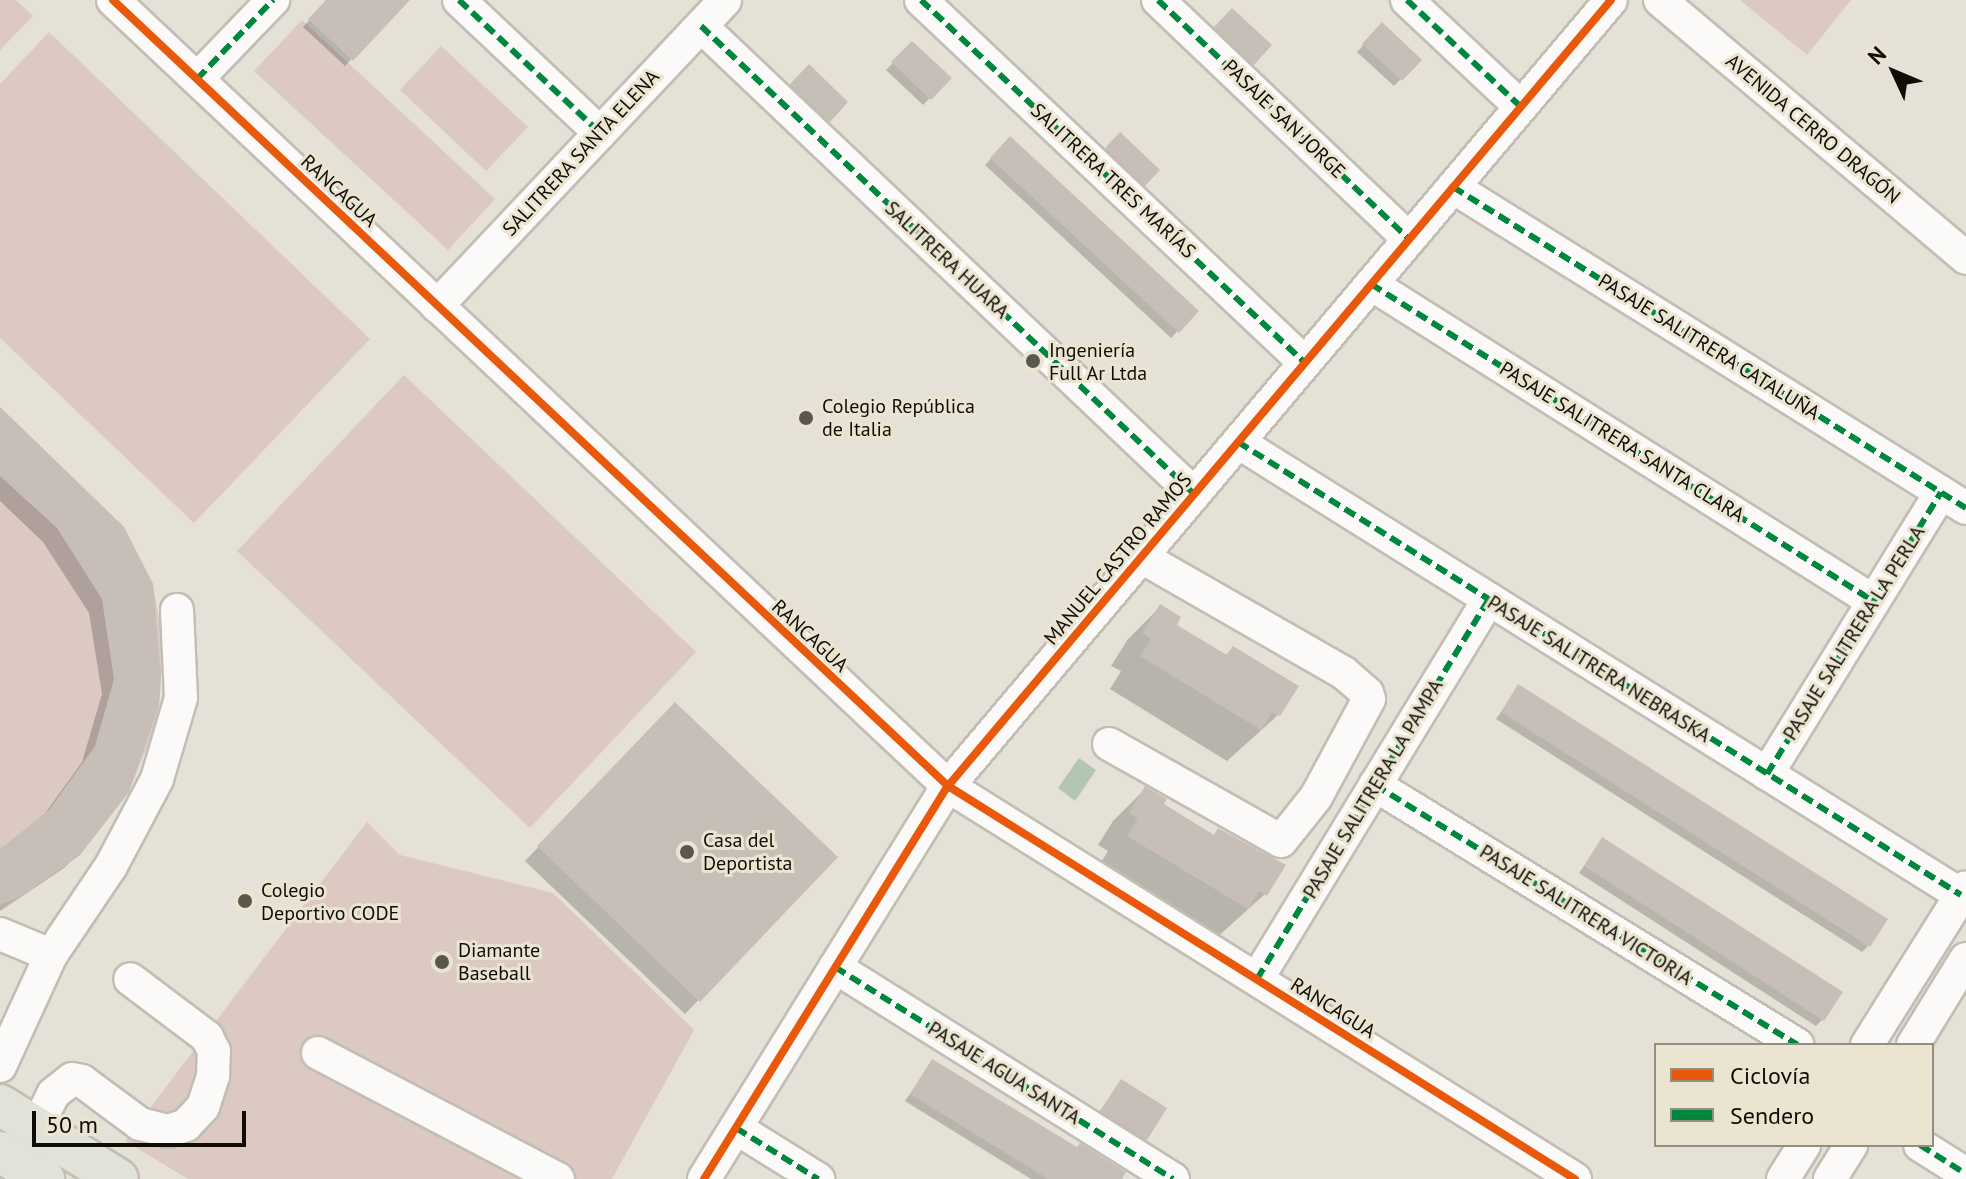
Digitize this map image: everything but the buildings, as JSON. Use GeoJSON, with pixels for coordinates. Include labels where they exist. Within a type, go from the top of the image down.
{"type":"FeatureCollection","features":[{"type":"Feature","properties":{"kind":"main road"},"geometry":{"type":"LineString","coordinates":[[0,1105],[118,1179]]}},
{"type":"Feature","properties":{"kind":"main road"},"geometry":{"type":"LineString","coordinates":[[0,1152],[44,1179]]}},
{"type":"Feature","properties":{"kind":"street","name":"RANCAGUA"},"geometry":{"type":"LineString","coordinates":[[113,0],[948,786],[1575,1179]]}},
{"type":"Feature","properties":{"kind":"street"},"geometry":{"type":"LineString","coordinates":[[197,79],[273,0]]}},
{"type":"Feature","properties":{"kind":"street"},"geometry":{"type":"LineString","coordinates":[[459,0],[600,133]]}},
{"type":"Feature","properties":{"kind":"street","name":"SALITRERA SANTA ELENA"},"geometry":{"type":"LineString","coordinates":[[437,306],[725,0]]}},
{"type":"Feature","properties":{"kind":"street","name":"SALITRERA TRES MARÍAS"},"geometry":{"type":"LineString","coordinates":[[921,0],[1305,363]]}},
{"type":"Feature","properties":{"kind":"street","name":"PASAJE SAN JORGE"},"geometry":{"type":"LineString","coordinates":[[1158,0],[1409,239]]}},
{"type":"Feature","properties":{"kind":"street"},"geometry":{"type":"LineString","coordinates":[[1407,0],[1521,107]]}},
{"type":"Feature","properties":{"kind":"street","name":"MANUEL CASTRO RAMOS"},"geometry":{"type":"LineString","coordinates":[[704,1179],[948,786],[1611,0]]}},
{"type":"Feature","properties":{"kind":"street","name":"AVENIDA CERRO DRAGÓN"},"geometry":{"type":"LineString","coordinates":[[1660,0],[1966,258]]}},
{"type":"Feature","properties":{"kind":"street","name":"SALITRERA HUARA"},"geometry":{"type":"LineString","coordinates":[[701,26],[1194,494]]}},
{"type":"Feature","properties":{"kind":"street","name":"PASAJE SALITRERA CATALUÑA"},"geometry":{"type":"LineString","coordinates":[[1453,187],[1953,500]]}},
{"type":"Feature","properties":{"kind":"street","name":"PASAJE SALITRERA SANTA CLARA"},"geometry":{"type":"LineString","coordinates":[[1371,284],[1873,601]]}},
{"type":"Feature","properties":{"kind":"street","name":"PASAJE SALITRERA NEBRASKA"},"geometry":{"type":"LineString","coordinates":[[1238,442],[1767,774],[1964,891]]}},
{"type":"Feature","properties":{"kind":"street","name":"PASAJE SALITRERA LA PERLA"},"geometry":{"type":"LineString","coordinates":[[1767,774],[1873,601],[1953,500]]}},
{"type":"Feature","properties":{"kind":"street"},"geometry":{"type":"LineString","coordinates":[[1109,744],[1281,841],[1316,797],[1369,699],[1367,693],[1344,673],[1140,556]]}},
{"type":"Feature","properties":{"kind":"street","name":"PASAJE SALITRERA LA PAMPA"},"geometry":{"type":"LineString","coordinates":[[1257,979],[1489,599]]}},
{"type":"Feature","properties":{"kind":"street"},"geometry":{"type":"LineString","coordinates":[[0,1066],[51,955],[111,866],[157,779],[181,698],[177,610]]}},
{"type":"Feature","properties":{"kind":"street","name":"PASAJE SALITRERA VICTORIA"},"geometry":{"type":"LineString","coordinates":[[1375,785],[1794,1043]]}},
{"type":"Feature","properties":{"kind":"street"},"geometry":{"type":"LineString","coordinates":[[1868,1043],[1964,891]]}},
{"type":"Feature","properties":{"kind":"street"},"geometry":{"type":"LineString","coordinates":[[0,934],[51,955]]}},
{"type":"Feature","properties":{"kind":"street"},"geometry":{"type":"LineString","coordinates":[[1914,1043],[1966,959]]}},
{"type":"Feature","properties":{"kind":"street","name":"PASAJE AGUA SANTA"},"geometry":{"type":"LineString","coordinates":[[835,967],[1173,1179]]}},
{"type":"Feature","properties":{"kind":"street"},"geometry":{"type":"LineString","coordinates":[[36,1128],[53,1094],[72,1079],[82,1081],[140,1124],[168,1131],[186,1125],[203,1107],[213,1076],[214,1051],[207,1037],[130,979]]}},
{"type":"Feature","properties":{"kind":"street"},"geometry":{"type":"LineString","coordinates":[[318,1053],[558,1179]]}},
{"type":"Feature","properties":{"kind":"street"},"geometry":{"type":"LineString","coordinates":[[736,1128],[818,1179]]}},
{"type":"Feature","properties":{"kind":"street"},"geometry":{"type":"LineString","coordinates":[[1783,1179],[1803,1147]]}},
{"type":"Feature","properties":{"kind":"street"},"geometry":{"type":"LineString","coordinates":[[1830,1179],[1850,1147]]}},
{"type":"Feature","properties":{"kind":"street"},"geometry":{"type":"LineString","coordinates":[[1923,1147],[1966,1174]]}},
{"type":"Feature","properties":{"kind":"shaded area"},"geometry":{"type":"Polygon","coordinates":[[[0,0],[16,0],[33,16],[0,50],[0,0]]]}},
{"type":"Feature","properties":{"kind":"shaded area"},"geometry":{"type":"Polygon","coordinates":[[[1740,0],[1851,0],[1807,55],[1740,0]]]}},
{"type":"Feature","properties":{"kind":"shaded area"},"geometry":{"type":"Polygon","coordinates":[[[302,20],[495,199],[448,250],[254,71],[302,20]]]}},
{"type":"Feature","properties":{"kind":"shaded area"},"geometry":{"type":"Polygon","coordinates":[[[49,32],[370,339],[194,523],[0,338],[0,84],[49,32]]]}},
{"type":"Feature","properties":{"kind":"shaded area"},"geometry":{"type":"Polygon","coordinates":[[[441,46],[528,127],[486,171],[400,90],[441,46]]]}},
{"type":"Feature","properties":{"kind":"shaded area"},"geometry":{"type":"Polygon","coordinates":[[[404,375],[696,652],[530,828],[237,551],[404,375]]]}},
{"type":"Feature","properties":{"kind":"shaded area"},"geometry":{"type":"Polygon","coordinates":[[[0,407],[124,527],[153,584],[163,643],[158,720],[129,791],[80,855],[22,896],[0,905],[0,407]]]}},
{"type":"Feature","properties":{"kind":"shaded area"},"geometry":{"type":"Polygon","coordinates":[[[1079,758],[1096,770],[1075,801],[1058,788],[1079,758]]]}},
{"type":"Feature","properties":{"kind":"shaded area","name":"Diamante Baseball"},"geometry":{"type":"Polygon","coordinates":[[[367,822],[400,855],[553,893],[694,1030],[612,1179],[188,1179],[125,1141],[367,822]]]}},
{"type":"Feature","properties":{"kind":"marked path"},"geometry":{"type":"LineString","coordinates":[[197,79],[273,0]]}},
{"type":"Feature","properties":{"kind":"marked path"},"geometry":{"type":"LineString","coordinates":[[459,0],[600,133]]}},
{"type":"Feature","properties":{"kind":"marked path"},"geometry":{"type":"LineString","coordinates":[[921,0],[1305,363]]}},
{"type":"Feature","properties":{"kind":"marked path"},"geometry":{"type":"LineString","coordinates":[[1158,0],[1409,239]]}},
{"type":"Feature","properties":{"kind":"marked path"},"geometry":{"type":"LineString","coordinates":[[1407,0],[1521,107]]}},
{"type":"Feature","properties":{"kind":"marked path"},"geometry":{"type":"LineString","coordinates":[[701,26],[1194,494]]}},
{"type":"Feature","properties":{"kind":"marked path"},"geometry":{"type":"LineString","coordinates":[[1453,187],[1966,508]]}},
{"type":"Feature","properties":{"kind":"marked path"},"geometry":{"type":"LineString","coordinates":[[1371,284],[1873,601]]}},
{"type":"Feature","properties":{"kind":"marked path"},"geometry":{"type":"LineString","coordinates":[[1238,442],[1961,895]]}},
{"type":"Feature","properties":{"kind":"marked path"},"geometry":{"type":"LineString","coordinates":[[1767,774],[1941,492]]}},
{"type":"Feature","properties":{"kind":"marked path"},"geometry":{"type":"LineString","coordinates":[[1257,979],[1489,599]]}},
{"type":"Feature","properties":{"kind":"marked path"},"geometry":{"type":"LineString","coordinates":[[1375,785],[1794,1043]]}},
{"type":"Feature","properties":{"kind":"marked path"},"geometry":{"type":"LineString","coordinates":[[835,967],[1173,1179]]}},
{"type":"Feature","properties":{"kind":"marked path"},"geometry":{"type":"LineString","coordinates":[[736,1128],[818,1179]]}},
{"type":"Feature","properties":{"kind":"marked path"},"geometry":{"type":"LineString","coordinates":[[1923,1147],[1966,1174]]}},
{"type":"Feature","properties":{"kind":"cycle path"},"geometry":{"type":"LineString","coordinates":[[113,0],[948,786],[1575,1179]]}},
{"type":"Feature","properties":{"kind":"cycle path"},"geometry":{"type":"LineString","coordinates":[[704,1179],[948,786],[1611,0]]}},
{"type":"Feature","properties":{"kind":"place","name":"Ingeniería Full Ar Ltda"},"geometry":{"type":"Point","coordinates":[1033,361]}},
{"type":"Feature","properties":{"kind":"place","name":"Colegio República de Italia"},"geometry":{"type":"Point","coordinates":[806,418]}},
{"type":"Feature","properties":{"kind":"place","name":"Casa del Deportista"},"geometry":{"type":"Point","coordinates":[687,852]}},
{"type":"Feature","properties":{"kind":"place","name":"Colegio Deportivo CODE"},"geometry":{"type":"Point","coordinates":[245,901]}},
{"type":"Feature","properties":{"kind":"place","name":"Diamante Baseball"},"geometry":{"type":"Point","coordinates":[442,962]}}]}
